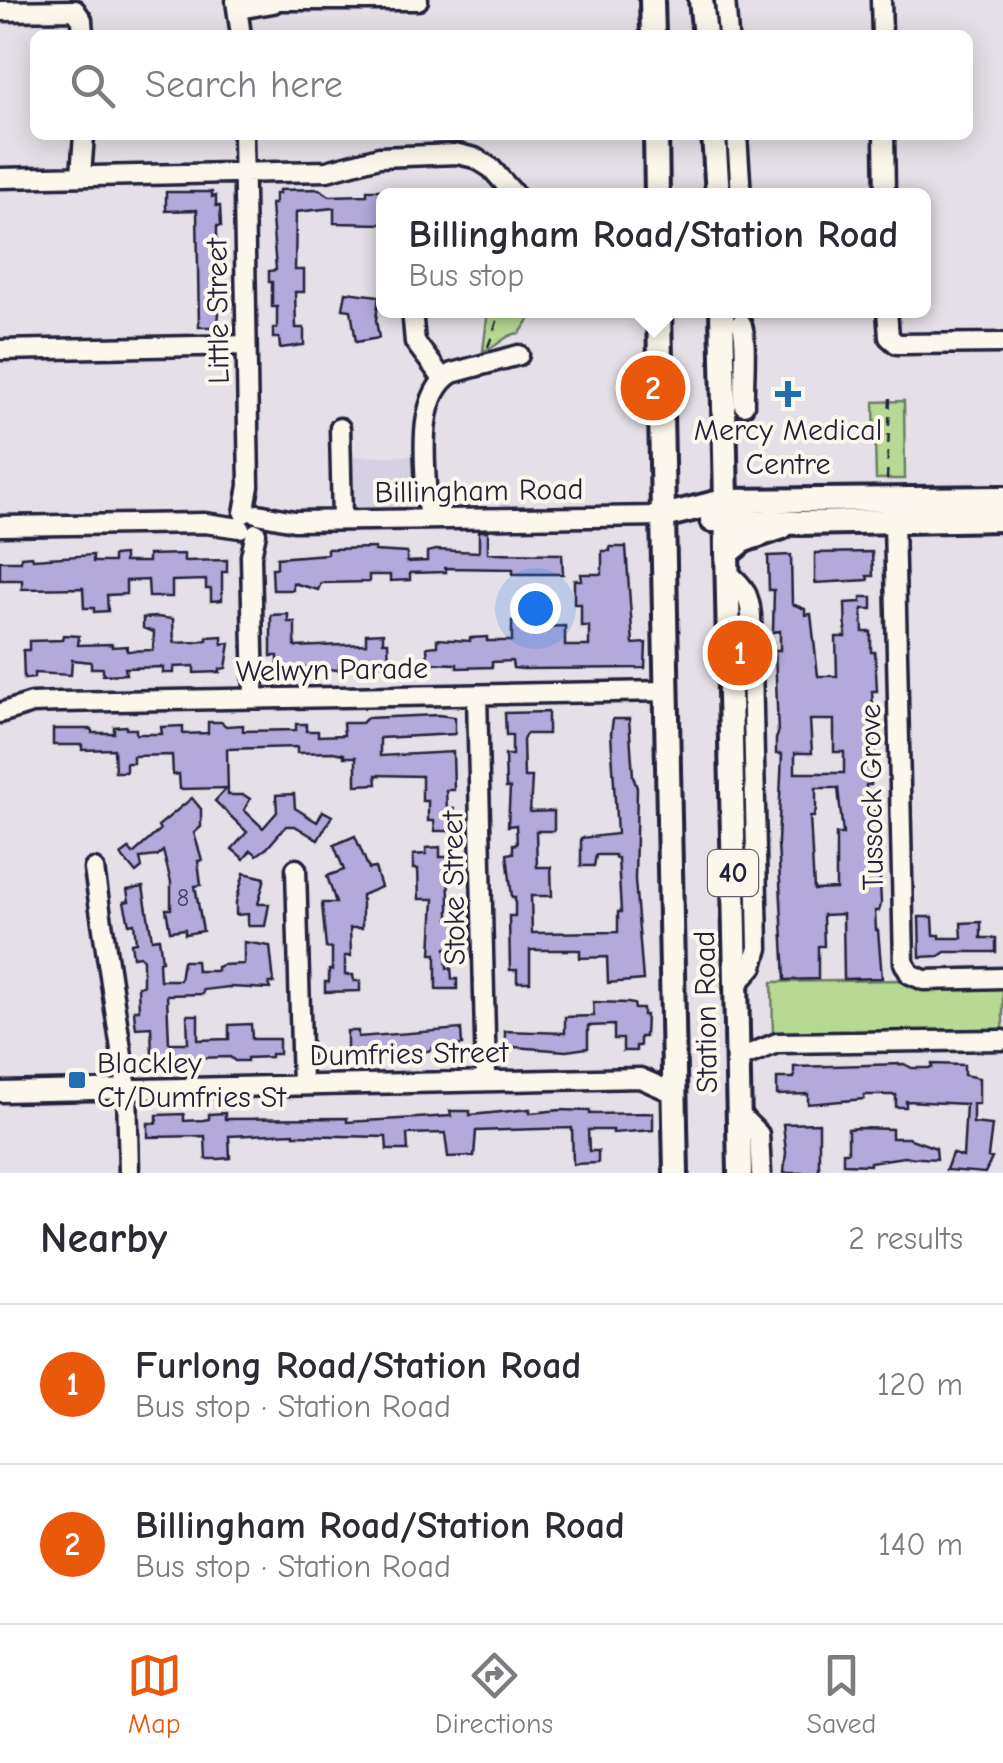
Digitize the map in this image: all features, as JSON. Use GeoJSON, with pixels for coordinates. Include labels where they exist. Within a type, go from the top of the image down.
{"type":"FeatureCollection","features":[{"type":"Feature","properties":{"kind":"main road"},"geometry":{"type":"LineString","coordinates":[[652,0],[653,30]]}},
{"type":"Feature","properties":{"kind":"main road"},"geometry":{"type":"LineString","coordinates":[[700,0],[704,30]]}},
{"type":"Feature","properties":{"kind":"main road"},"geometry":{"type":"LineString","coordinates":[[656,140],[657,188]]}},
{"type":"Feature","properties":{"kind":"main road"},"geometry":{"type":"LineString","coordinates":[[714,140],[717,188]]}},
{"type":"Feature","properties":{"kind":"main road","name":"Station Road"},"geometry":{"type":"LineString","coordinates":[[659,318],[676,1173]]}},
{"type":"Feature","properties":{"kind":"main road","name":"Station Road"},"geometry":{"type":"LineString","coordinates":[[734,318],[723,340],[724,511],[740,1173]]}},
{"type":"Feature","properties":{"kind":"main road"},"geometry":{"type":"LineString","coordinates":[[664,516],[1003,498]]}},
{"type":"Feature","properties":{"kind":"main road"},"geometry":{"type":"LineString","coordinates":[[724,511],[800,523],[1003,519]]}},
{"type":"Feature","properties":{"kind":"main road"},"geometry":{"type":"LineString","coordinates":[[727,563],[746,539],[800,523]]}},
{"type":"Feature","properties":{"kind":"street"},"geometry":{"type":"LineString","coordinates":[[259,0],[278,2]]}},
{"type":"Feature","properties":{"kind":"street"},"geometry":{"type":"LineString","coordinates":[[240,30],[237,4],[418,0]]}},
{"type":"Feature","properties":{"kind":"street"},"geometry":{"type":"LineString","coordinates":[[725,0],[728,30]]}},
{"type":"Feature","properties":{"kind":"street"},"geometry":{"type":"LineString","coordinates":[[882,0],[882,30]]}},
{"type":"Feature","properties":{"kind":"street"},"geometry":{"type":"LineString","coordinates":[[0,11],[83,7],[83,30]]}},
{"type":"Feature","properties":{"kind":"street"},"geometry":{"type":"LineString","coordinates":[[84,140],[86,175]]}},
{"type":"Feature","properties":{"kind":"street","name":"Little Street"},"geometry":{"type":"LineString","coordinates":[[243,140],[254,698]]}},
{"type":"Feature","properties":{"kind":"street"},"geometry":{"type":"LineString","coordinates":[[737,140],[740,188]]}},
{"type":"Feature","properties":{"kind":"street"},"geometry":{"type":"LineString","coordinates":[[884,140],[885,188]]}},
{"type":"Feature","properties":{"kind":"street"},"geometry":{"type":"LineString","coordinates":[[0,178],[338,170],[379,157],[458,154],[492,168],[508,188]]}},
{"type":"Feature","properties":{"kind":"street"},"geometry":{"type":"LineString","coordinates":[[413,318],[415,342],[443,379]]}},
{"type":"Feature","properties":{"kind":"street"},"geometry":{"type":"LineString","coordinates":[[738,318],[747,336],[743,354],[744,405]]}},
{"type":"Feature","properties":{"kind":"street"},"geometry":{"type":"LineString","coordinates":[[888,318],[889,337],[897,344],[1003,343]]}},
{"type":"Feature","properties":{"kind":"street"},"geometry":{"type":"LineString","coordinates":[[0,350],[246,345]]}},
{"type":"Feature","properties":{"kind":"street"},"geometry":{"type":"LineString","coordinates":[[428,518],[426,415],[430,396],[443,379],[518,355]]}},
{"type":"Feature","properties":{"kind":"street"},"geometry":{"type":"LineString","coordinates":[[340,428],[342,520]]}},
{"type":"Feature","properties":{"kind":"street","name":"Billingham Road"},"geometry":{"type":"LineString","coordinates":[[0,526],[664,516]]}},
{"type":"Feature","properties":{"kind":"street","name":"Tussock Grove"},"geometry":{"type":"LineString","coordinates":[[894,522],[904,963],[910,974],[924,980],[1003,978]]}},
{"type":"Feature","properties":{"kind":"street","name":"Welwyn Parade"},"geometry":{"type":"LineString","coordinates":[[0,713],[46,702],[666,691]]}},
{"type":"Feature","properties":{"kind":"street","name":"Stoke Street"},"geometry":{"type":"LineString","coordinates":[[477,695],[486,1080]]}},
{"type":"Feature","properties":{"kind":"street"},"geometry":{"type":"LineString","coordinates":[[94,869],[127,1090],[129,1173]]}},
{"type":"Feature","properties":{"kind":"street"},"geometry":{"type":"LineString","coordinates":[[296,869],[302,1084]]}},
{"type":"Feature","properties":{"kind":"street"},"geometry":{"type":"LineString","coordinates":[[736,1026],[752,1036],[778,1043],[1003,1040]]}},
{"type":"Feature","properties":{"kind":"street"},"geometry":{"type":"LineString","coordinates":[[738,1060],[778,1043]]}},
{"type":"Feature","properties":{"kind":"street","name":"Dumfries Street"},"geometry":{"type":"LineString","coordinates":[[0,1092],[640,1078],[674,1065]]}},
{"type":"Feature","properties":{"kind":"street","name":"Dumfries Street"},"geometry":{"type":"LineString","coordinates":[[640,1078],[674,1093]]}},
{"type":"Feature","properties":{"kind":"street"},"geometry":{"type":"LineString","coordinates":[[739,1114],[759,1134],[762,1173]]}},
{"type":"Feature","properties":{"kind":"path"},"geometry":{"type":"LineString","coordinates":[[487,351],[498,318]]}},
{"type":"Feature","properties":{"kind":"path"},"geometry":{"type":"LineString","coordinates":[[886,480],[890,397]]}},
{"type":"Feature","properties":{"kind":"shaded area"},"geometry":{"type":"Polygon","coordinates":[[[420,455],[419,505],[347,511],[346,457],[420,455]]]}},
{"type":"Feature","properties":{"kind":"green space"},"geometry":{"type":"Polygon","coordinates":[[[487,318],[530,318],[520,333],[483,351],[487,318]]]}},
{"type":"Feature","properties":{"kind":"green space"},"geometry":{"type":"Polygon","coordinates":[[[904,401],[905,479],[876,479],[874,402],[904,401]]]}},
{"type":"Feature","properties":{"kind":"green space"},"geometry":{"type":"Polygon","coordinates":[[[902,980],[920,986],[1003,984],[1003,1034],[773,1037],[772,982],[902,980]]]}},
{"type":"Feature","properties":{"kind":"building"},"geometry":{"type":"Polygon","coordinates":[[[319,189],[330,196],[367,195],[367,190],[376,190],[376,224],[334,223],[334,208],[296,212],[295,270],[304,270],[304,292],[295,292],[296,328],[304,328],[304,345],[280,348],[279,338],[273,338],[277,307],[272,307],[269,282],[269,271],[276,270],[271,204],[275,204],[279,190],[319,189]]]}},
{"type":"Feature","properties":{"kind":"building"},"geometry":{"type":"Polygon","coordinates":[[[166,192],[212,192],[216,206],[220,206],[219,313],[214,327],[199,327],[197,210],[166,211],[166,192]]]}},
{"type":"Feature","properties":{"kind":"building"},"geometry":{"type":"Polygon","coordinates":[[[346,292],[376,296],[379,338],[356,342],[351,310],[343,309],[346,292]]]}},
{"type":"Feature","properties":{"kind":"building"},"geometry":{"type":"Polygon","coordinates":[[[479,531],[488,531],[488,553],[562,554],[563,574],[445,568],[446,572],[410,573],[410,580],[390,581],[390,575],[369,575],[369,582],[321,583],[318,590],[293,583],[293,590],[273,590],[272,568],[277,568],[277,558],[327,554],[327,549],[375,548],[407,553],[407,562],[427,561],[427,552],[436,550],[479,552],[479,531]]]}},
{"type":"Feature","properties":{"kind":"building"},"geometry":{"type":"Polygon","coordinates":[[[610,547],[626,547],[633,644],[646,643],[645,668],[524,669],[513,668],[512,661],[492,662],[492,667],[457,668],[457,664],[428,663],[427,647],[437,646],[437,639],[470,641],[487,637],[487,641],[512,641],[512,621],[538,621],[538,627],[565,626],[565,646],[589,646],[589,626],[581,626],[581,604],[574,604],[574,580],[582,580],[581,574],[602,574],[602,551],[610,551],[610,547]]]}},
{"type":"Feature","properties":{"kind":"building"},"geometry":{"type":"Polygon","coordinates":[[[872,552],[873,576],[867,576],[868,580],[815,583],[815,553],[872,552]]]}},
{"type":"Feature","properties":{"kind":"building"},"geometry":{"type":"Polygon","coordinates":[[[184,554],[184,561],[227,560],[227,572],[222,572],[222,600],[211,601],[206,580],[172,581],[172,597],[149,597],[148,580],[126,581],[126,594],[107,595],[108,611],[94,612],[94,608],[84,608],[83,588],[22,589],[22,580],[0,580],[0,561],[21,561],[21,557],[93,555],[93,562],[113,562],[113,556],[124,555],[124,562],[148,562],[148,555],[184,554]]]}},
{"type":"Feature","properties":{"kind":"building"},"geometry":{"type":"Polygon","coordinates":[[[791,555],[792,604],[805,609],[805,615],[811,614],[818,676],[837,676],[836,637],[846,637],[845,603],[872,597],[872,609],[862,609],[863,632],[871,632],[871,652],[875,652],[877,691],[872,691],[876,766],[872,766],[871,785],[866,785],[867,812],[877,811],[881,904],[879,911],[875,911],[882,978],[844,979],[843,914],[823,915],[824,946],[818,946],[818,979],[785,980],[778,842],[782,754],[776,754],[775,650],[780,650],[780,631],[773,632],[774,590],[769,590],[768,556],[791,555]],[[810,720],[812,753],[795,753],[795,773],[844,773],[844,752],[834,752],[834,720],[810,720]],[[816,788],[816,809],[814,817],[810,817],[814,890],[836,889],[836,834],[843,834],[838,788],[816,788]]]}},
{"type":"Feature","properties":{"kind":"building"},"geometry":{"type":"Polygon","coordinates":[[[288,614],[288,622],[295,622],[295,647],[366,644],[366,634],[383,633],[383,642],[388,642],[389,666],[339,663],[339,670],[295,667],[295,671],[284,671],[284,666],[278,666],[278,656],[271,656],[271,615],[288,614]]]}},
{"type":"Feature","properties":{"kind":"building"},"geometry":{"type":"Polygon","coordinates":[[[143,618],[173,619],[174,643],[222,636],[222,644],[230,643],[226,668],[220,672],[194,673],[194,666],[174,667],[174,673],[163,673],[163,667],[125,668],[126,674],[103,675],[103,668],[91,668],[91,662],[72,660],[71,675],[34,673],[34,678],[24,679],[23,650],[29,650],[29,641],[79,636],[78,645],[112,644],[127,646],[127,651],[153,650],[154,632],[143,628],[143,618]]]}},
{"type":"Feature","properties":{"kind":"building"},"geometry":{"type":"Polygon","coordinates":[[[548,712],[548,734],[526,734],[523,740],[524,777],[532,777],[530,812],[554,811],[554,831],[536,831],[537,867],[551,867],[552,896],[531,896],[532,933],[618,932],[618,858],[596,855],[594,866],[581,866],[581,838],[617,834],[611,733],[613,719],[629,719],[637,788],[635,880],[643,980],[608,983],[607,957],[580,958],[580,950],[530,950],[530,982],[517,982],[517,970],[510,970],[509,916],[515,916],[515,897],[507,854],[513,853],[513,844],[517,844],[516,825],[508,826],[510,788],[506,788],[505,755],[512,755],[512,735],[506,735],[505,713],[548,712]]]}},
{"type":"Feature","properties":{"kind":"building"},"geometry":{"type":"Polygon","coordinates":[[[455,717],[455,734],[380,738],[380,756],[453,752],[454,790],[446,790],[447,809],[454,809],[450,831],[435,831],[434,821],[428,821],[428,801],[422,801],[422,776],[376,775],[377,784],[356,785],[356,757],[333,752],[297,753],[297,747],[227,749],[228,795],[250,799],[244,810],[263,828],[277,812],[276,795],[294,794],[295,808],[317,822],[323,811],[332,816],[318,840],[295,826],[286,826],[267,848],[257,855],[251,850],[244,859],[232,849],[247,832],[215,801],[227,788],[180,789],[179,774],[173,775],[172,755],[133,756],[133,763],[126,763],[126,772],[115,772],[114,749],[82,750],[82,745],[53,745],[53,729],[114,733],[114,727],[126,726],[136,729],[136,734],[162,734],[161,727],[183,726],[183,734],[208,733],[208,722],[243,725],[243,731],[296,730],[296,724],[306,724],[306,731],[318,731],[318,736],[344,735],[343,723],[362,723],[367,718],[455,717]]]}},
{"type":"Feature","properties":{"kind":"building"},"geometry":{"type":"Polygon","coordinates":[[[192,798],[201,809],[201,827],[194,833],[202,860],[198,861],[201,885],[195,886],[203,931],[185,934],[185,929],[170,931],[166,909],[171,909],[171,882],[163,851],[157,856],[140,858],[142,868],[136,873],[121,855],[129,849],[133,854],[160,830],[158,826],[192,798]]]}},
{"type":"Feature","properties":{"kind":"building"},"geometry":{"type":"Polygon","coordinates":[[[355,836],[369,869],[375,868],[381,887],[362,895],[362,928],[350,928],[351,956],[345,956],[345,975],[360,981],[360,991],[325,992],[325,982],[329,982],[332,970],[332,948],[326,948],[322,903],[336,903],[327,876],[344,870],[334,845],[355,836]]]}},
{"type":"Feature","properties":{"kind":"building"},"geometry":{"type":"Polygon","coordinates":[[[440,847],[440,857],[454,857],[455,868],[448,868],[449,918],[456,918],[456,948],[446,948],[447,968],[451,968],[452,979],[457,979],[457,989],[436,989],[436,954],[431,954],[434,899],[419,899],[418,869],[413,869],[413,855],[426,854],[426,848],[440,847]]]}},
{"type":"Feature","properties":{"kind":"building"},"geometry":{"type":"Polygon","coordinates":[[[244,873],[265,878],[258,904],[269,904],[265,926],[248,926],[248,914],[236,915],[244,873]]]}},
{"type":"Feature","properties":{"kind":"building"},"geometry":{"type":"Polygon","coordinates":[[[143,887],[152,939],[159,938],[160,980],[180,980],[183,961],[196,961],[197,971],[244,964],[244,942],[270,946],[274,983],[269,983],[270,989],[229,987],[203,990],[203,994],[167,995],[169,1043],[188,1043],[187,1015],[198,1015],[198,1040],[229,1039],[229,1025],[251,1024],[252,1039],[279,1039],[279,1054],[247,1061],[230,1057],[152,1056],[151,1027],[136,1028],[134,1010],[139,1010],[143,960],[133,957],[134,923],[129,924],[124,902],[129,901],[127,890],[143,887]]]}},
{"type":"Feature","properties":{"kind":"building"},"geometry":{"type":"Polygon","coordinates":[[[919,917],[933,917],[934,935],[940,938],[962,938],[961,923],[981,922],[981,938],[996,938],[996,952],[945,952],[920,957],[919,917]]]}},
{"type":"Feature","properties":{"kind":"building"},"geometry":{"type":"Polygon","coordinates":[[[593,1002],[628,1003],[643,1009],[645,1037],[640,1037],[636,1051],[623,1051],[623,1039],[614,1039],[614,1025],[588,1026],[588,1048],[505,1050],[505,1031],[565,1033],[565,1017],[594,1016],[593,1002]]]}},
{"type":"Feature","properties":{"kind":"building"},"geometry":{"type":"Polygon","coordinates":[[[461,1029],[462,1045],[428,1051],[356,1052],[357,1058],[347,1058],[347,1031],[358,1031],[358,1037],[461,1029]]]}},
{"type":"Feature","properties":{"kind":"building"},"geometry":{"type":"Polygon","coordinates":[[[904,1064],[912,1068],[964,1065],[964,1075],[979,1078],[979,1104],[973,1104],[973,1123],[992,1125],[988,1157],[992,1158],[985,1173],[946,1170],[952,1153],[963,1157],[966,1104],[906,1101],[906,1107],[896,1107],[896,1095],[864,1095],[864,1099],[808,1104],[808,1094],[777,1095],[777,1078],[794,1078],[794,1067],[904,1064]]]}},
{"type":"Feature","properties":{"kind":"building"},"geometry":{"type":"Polygon","coordinates":[[[530,1109],[530,1113],[653,1113],[653,1130],[588,1130],[589,1151],[598,1151],[598,1163],[573,1164],[572,1128],[476,1131],[474,1156],[448,1157],[445,1133],[407,1134],[408,1150],[387,1150],[386,1137],[294,1133],[229,1136],[230,1158],[218,1159],[206,1159],[205,1136],[148,1137],[148,1123],[157,1123],[157,1115],[184,1114],[184,1121],[225,1113],[225,1119],[347,1118],[347,1122],[451,1116],[450,1111],[470,1111],[470,1115],[530,1109]]]}},
{"type":"Feature","properties":{"kind":"building"},"geometry":{"type":"Polygon","coordinates":[[[819,1123],[819,1173],[784,1173],[783,1124],[819,1123]]]}},
{"type":"Feature","properties":{"kind":"building"},"geometry":{"type":"Polygon","coordinates":[[[848,1129],[892,1129],[892,1138],[908,1138],[936,1148],[937,1159],[904,1157],[870,1165],[843,1164],[843,1152],[848,1152],[848,1129]]]}},
{"type":"Feature","properties":{"kind":"place","name":"Billingham Road/Station Road"},"geometry":{"type":"Point","coordinates":[653,388]}},
{"type":"Feature","properties":{"kind":"place","name":"Mercy Medical Centre"},"geometry":{"type":"Point","coordinates":[788,394]}},
{"type":"Feature","properties":{"kind":"place","name":"Furlong Road/Station Road"},"geometry":{"type":"Point","coordinates":[740,653]}},
{"type":"Feature","properties":{"kind":"place","name":"Blackley Ct/Dumfries St"},"geometry":{"type":"Point","coordinates":[77,1080]}}]}
